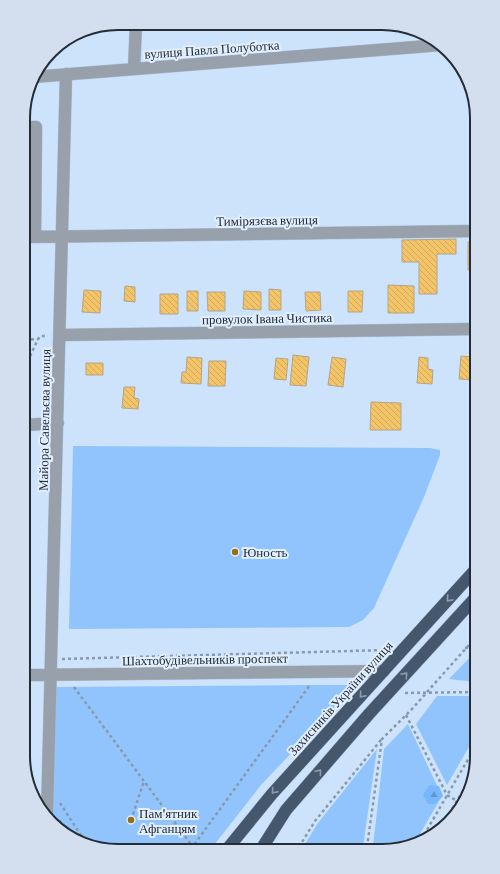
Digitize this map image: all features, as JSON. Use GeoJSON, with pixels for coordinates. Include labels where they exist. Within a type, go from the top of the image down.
{"type":"FeatureCollection","features":[{"type":"Feature","properties":{"kind":"highway","name":"Захисників України вулиця"},"geometry":{"type":"LineString","coordinates":[[231,844],[272,794],[470,576]]}},
{"type":"Feature","properties":{"kind":"highway"},"geometry":{"type":"LineString","coordinates":[[265,844],[286,810],[388,693],[470,604]]}},
{"type":"Feature","properties":{"kind":"street"},"geometry":{"type":"LineString","coordinates":[[134,69],[136,30]]}},
{"type":"Feature","properties":{"kind":"street","name":"вулиця Павла Полуботка"},"geometry":{"type":"LineString","coordinates":[[41,76],[432,46]]}},
{"type":"Feature","properties":{"kind":"street","name":"Майора Савельєва вулиця"},"geometry":{"type":"LineString","coordinates":[[47,808],[66,74]]}},
{"type":"Feature","properties":{"kind":"street"},"geometry":{"type":"LineString","coordinates":[[30,126],[36,126],[30,237]]}},
{"type":"Feature","properties":{"kind":"street","name":"Тимірязєва вулиця"},"geometry":{"type":"LineString","coordinates":[[30,237],[470,231]]}},
{"type":"Feature","properties":{"kind":"street","name":"провулок Івана Чистика"},"geometry":{"type":"LineString","coordinates":[[60,335],[470,329]]}},
{"type":"Feature","properties":{"kind":"street"},"geometry":{"type":"LineString","coordinates":[[30,425],[58,423]]}},
{"type":"Feature","properties":{"kind":"street","name":"Шахтобудівельників проспект"},"geometry":{"type":"LineString","coordinates":[[30,675],[384,671]]}},
{"type":"Feature","properties":{"kind":"path"},"geometry":{"type":"LineString","coordinates":[[30,357],[41,336],[60,335]]}},
{"type":"Feature","properties":{"kind":"path"},"geometry":{"type":"LineString","coordinates":[[30,340],[38,340]]}},
{"type":"Feature","properties":{"kind":"path"},"geometry":{"type":"LineString","coordinates":[[301,844],[315,821],[382,739],[406,715],[470,643]]}},
{"type":"Feature","properties":{"kind":"path"},"geometry":{"type":"LineString","coordinates":[[465,648],[470,648]]}},
{"type":"Feature","properties":{"kind":"path"},"geometry":{"type":"LineString","coordinates":[[52,660],[387,650]]}},
{"type":"Feature","properties":{"kind":"path"},"geometry":{"type":"LineString","coordinates":[[195,844],[310,685]]}},
{"type":"Feature","properties":{"kind":"path"},"geometry":{"type":"LineString","coordinates":[[74,687],[145,780],[189,844]]}},
{"type":"Feature","properties":{"kind":"path"},"geometry":{"type":"LineString","coordinates":[[388,693],[470,692]]}},
{"type":"Feature","properties":{"kind":"path"},"geometry":{"type":"LineString","coordinates":[[406,715],[447,795],[456,801]]}},
{"type":"Feature","properties":{"kind":"path"},"geometry":{"type":"LineString","coordinates":[[367,844],[382,739]]}},
{"type":"Feature","properties":{"kind":"path"},"geometry":{"type":"LineString","coordinates":[[425,832],[470,755]]}},
{"type":"Feature","properties":{"kind":"path"},"geometry":{"type":"LineString","coordinates":[[131,820],[145,780]]}},
{"type":"Feature","properties":{"kind":"path"},"geometry":{"type":"LineString","coordinates":[[450,812],[463,789]]}},
{"type":"Feature","properties":{"kind":"path"},"geometry":{"type":"LineString","coordinates":[[60,803],[81,836]]}},
{"type":"Feature","properties":{"kind":"shaded area","name":"Юность"},"geometry":{"type":"Polygon","coordinates":[[[73,446],[430,448],[440,450],[440,455],[424,497],[374,608],[363,620],[349,627],[69,629],[73,446]]]}},
{"type":"Feature","properties":{"kind":"shaded area"},"geometry":{"type":"Polygon","coordinates":[[[470,657],[470,681],[449,679],[470,657]]]}},
{"type":"Feature","properties":{"kind":"shaded area"},"geometry":{"type":"Polygon","coordinates":[[[353,685],[353,688],[261,785],[215,844],[107,843],[95,841],[79,835],[60,822],[48,809],[51,687],[353,685]]]}},
{"type":"Feature","properties":{"kind":"shaded area"},"geometry":{"type":"Polygon","coordinates":[[[437,696],[470,696],[470,745],[447,785],[416,724],[437,696]]]}},
{"type":"Feature","properties":{"kind":"shaded area"},"geometry":{"type":"Polygon","coordinates":[[[408,724],[442,796],[419,836],[388,844],[373,844],[384,749],[408,724]]]}},
{"type":"Feature","properties":{"kind":"shaded area"},"geometry":{"type":"Polygon","coordinates":[[[377,749],[363,844],[305,844],[318,823],[377,749]]]}},
{"type":"Feature","properties":{"kind":"green space"},"geometry":{"type":"Polygon","coordinates":[[[429,785],[439,786],[443,796],[435,804],[428,804],[423,795],[429,785]]]}},
{"type":"Feature","properties":{"kind":"building"},"geometry":{"type":"Polygon","coordinates":[[[456,239],[456,254],[437,254],[437,294],[419,294],[419,262],[402,262],[402,240],[456,239]]]}},
{"type":"Feature","properties":{"kind":"building"},"geometry":{"type":"Polygon","coordinates":[[[468,242],[470,242],[470,270],[468,270],[468,242]]]}},
{"type":"Feature","properties":{"kind":"building"},"geometry":{"type":"Polygon","coordinates":[[[388,285],[414,286],[414,313],[388,313],[388,285]]]}},
{"type":"Feature","properties":{"kind":"building"},"geometry":{"type":"Polygon","coordinates":[[[125,286],[135,287],[135,302],[124,301],[125,286]]]}},
{"type":"Feature","properties":{"kind":"building"},"geometry":{"type":"Polygon","coordinates":[[[269,289],[281,290],[281,310],[269,310],[269,289]]]}},
{"type":"Feature","properties":{"kind":"building"},"geometry":{"type":"Polygon","coordinates":[[[84,290],[101,291],[100,313],[82,312],[84,290]]]}},
{"type":"Feature","properties":{"kind":"building"},"geometry":{"type":"Polygon","coordinates":[[[187,291],[198,291],[198,311],[187,311],[187,291]]]}},
{"type":"Feature","properties":{"kind":"building"},"geometry":{"type":"Polygon","coordinates":[[[244,291],[261,292],[261,310],[243,309],[244,291]]]}},
{"type":"Feature","properties":{"kind":"building"},"geometry":{"type":"Polygon","coordinates":[[[348,291],[363,291],[362,312],[348,312],[348,291]]]}},
{"type":"Feature","properties":{"kind":"building"},"geometry":{"type":"Polygon","coordinates":[[[207,292],[225,292],[225,311],[208,311],[207,292]]]}},
{"type":"Feature","properties":{"kind":"building"},"geometry":{"type":"Polygon","coordinates":[[[305,292],[320,292],[321,310],[306,311],[305,292]]]}},
{"type":"Feature","properties":{"kind":"building"},"geometry":{"type":"Polygon","coordinates":[[[160,294],[178,294],[178,314],[160,314],[160,294]]]}},
{"type":"Feature","properties":{"kind":"building"},"geometry":{"type":"Polygon","coordinates":[[[293,355],[309,357],[306,386],[290,385],[293,355]]]}},
{"type":"Feature","properties":{"kind":"building"},"geometry":{"type":"Polygon","coordinates":[[[461,356],[470,357],[470,380],[459,379],[461,356]]]}},
{"type":"Feature","properties":{"kind":"building"},"geometry":{"type":"Polygon","coordinates":[[[187,357],[202,358],[201,384],[181,383],[182,372],[186,372],[187,357]]]}},
{"type":"Feature","properties":{"kind":"building"},"geometry":{"type":"Polygon","coordinates":[[[332,357],[346,359],[343,387],[328,385],[332,357]]]}},
{"type":"Feature","properties":{"kind":"building"},"geometry":{"type":"Polygon","coordinates":[[[419,357],[428,358],[428,369],[433,370],[432,384],[417,383],[419,357]]]}},
{"type":"Feature","properties":{"kind":"building"},"geometry":{"type":"Polygon","coordinates":[[[276,358],[288,359],[286,380],[274,379],[276,358]]]}},
{"type":"Feature","properties":{"kind":"building"},"geometry":{"type":"Polygon","coordinates":[[[209,361],[226,361],[225,386],[208,386],[209,361]]]}},
{"type":"Feature","properties":{"kind":"building"},"geometry":{"type":"Polygon","coordinates":[[[86,363],[103,363],[103,375],[86,375],[86,363]]]}},
{"type":"Feature","properties":{"kind":"building"},"geometry":{"type":"Polygon","coordinates":[[[124,387],[135,387],[134,398],[139,399],[138,409],[122,408],[124,387]]]}},
{"type":"Feature","properties":{"kind":"building"},"geometry":{"type":"Polygon","coordinates":[[[371,402],[401,403],[401,430],[370,430],[371,402]]]}},
{"type":"Feature","properties":{"kind":"place","name":"Юность"},"geometry":{"type":"Point","coordinates":[235,552]}},
{"type":"Feature","properties":{"kind":"place","name":"Пам'ятник Афганцям"},"geometry":{"type":"Point","coordinates":[131,820]}}]}
